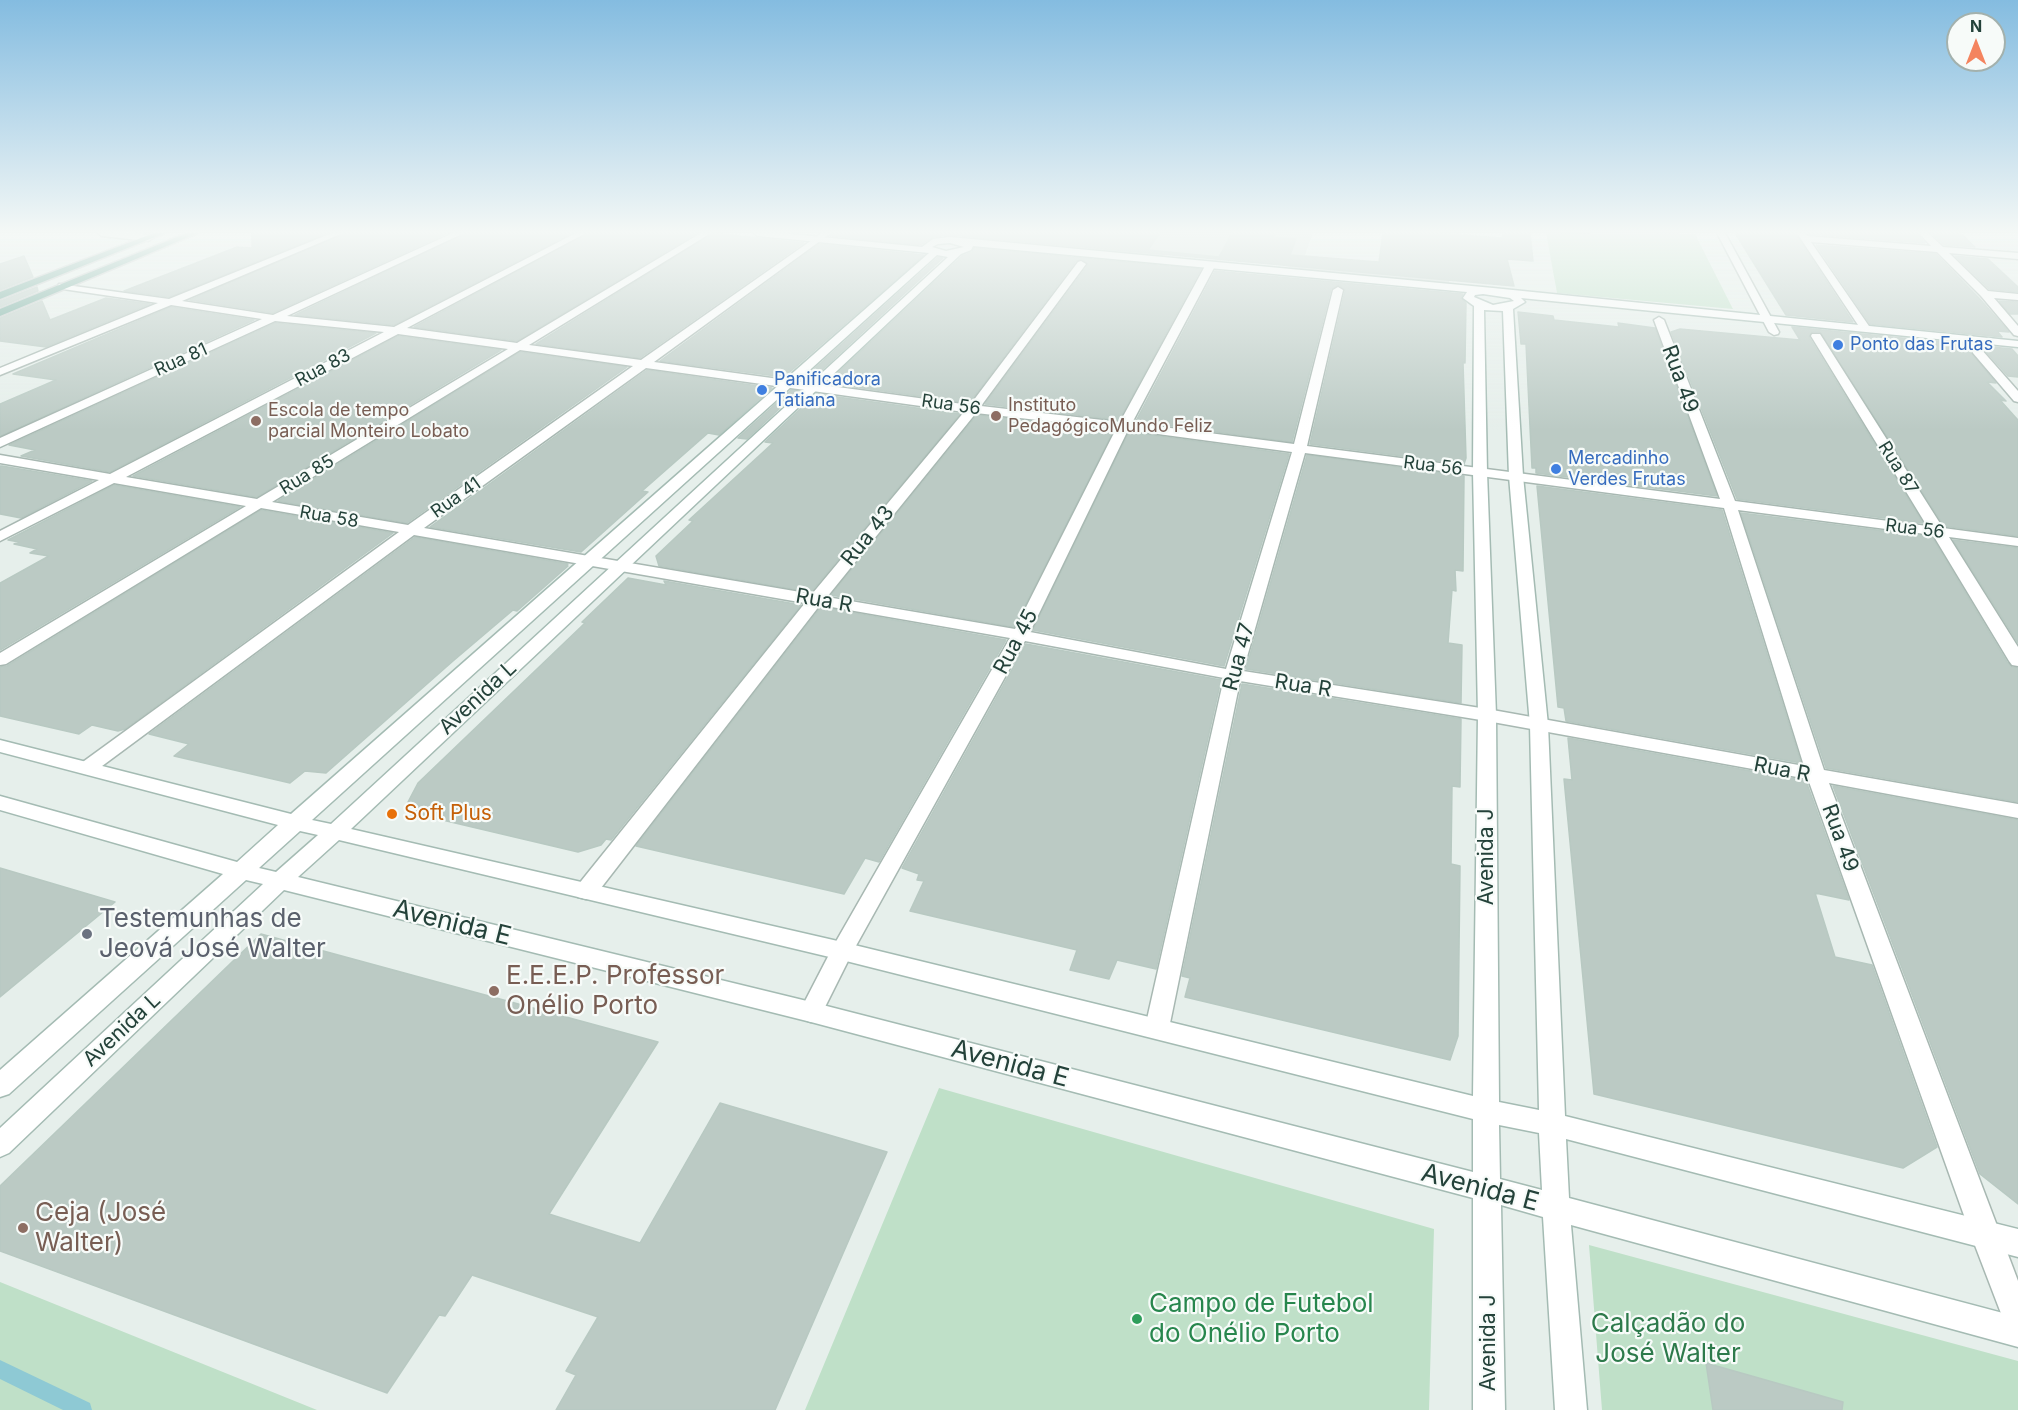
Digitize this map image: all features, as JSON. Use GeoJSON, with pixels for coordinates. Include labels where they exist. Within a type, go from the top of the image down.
{"type":"FeatureCollection","features":[{"type":"Feature","properties":{"kind":"main road"},"geometry":{"type":"LineString","coordinates":[[0,313],[33,299]]}},
{"type":"Feature","properties":{"kind":"street","name":"Rua 56"},"geometry":{"type":"LineString","coordinates":[[143,299],[275,318],[395,330],[973,409],[1124,426],[2018,542]]}},
{"type":"Feature","properties":{"kind":"street"},"geometry":{"type":"LineString","coordinates":[[0,372],[179,299]]}},
{"type":"Feature","properties":{"kind":"street","name":"Rua 81"},"geometry":{"type":"LineString","coordinates":[[0,443],[317,299]]}},
{"type":"Feature","properties":{"kind":"street","name":"Rua 83"},"geometry":{"type":"LineString","coordinates":[[0,537],[455,299]]}},
{"type":"Feature","properties":{"kind":"street","name":"Rua 85"},"geometry":{"type":"LineString","coordinates":[[0,660],[598,299]]}},
{"type":"Feature","properties":{"kind":"street","name":"Rua 41"},"geometry":{"type":"LineString","coordinates":[[87,768],[411,531],[736,299]]}},
{"type":"Feature","properties":{"kind":"street","name":"Avenida L"},"geometry":{"type":"LineString","coordinates":[[0,1086],[791,383],[880,299]]}},
{"type":"Feature","properties":{"kind":"street","name":"Avenida L"},"geometry":{"type":"LineString","coordinates":[[0,1145],[281,880],[907,299]]}},
{"type":"Feature","properties":{"kind":"street","name":"Rua 43"},"geometry":{"type":"LineString","coordinates":[[586,891],[816,600],[973,409],[1055,299]]}},
{"type":"Feature","properties":{"kind":"street","name":"Rua 45"},"geometry":{"type":"LineString","coordinates":[[811,1012],[842,951],[1020,635],[1124,426],[1193,299]]}},
{"type":"Feature","properties":{"kind":"street","name":"Rua 47"},"geometry":{"type":"LineString","coordinates":[[1157,1028],[1233,675],[1299,450],[1336,299]]}},
{"type":"Feature","properties":{"kind":"street"},"geometry":{"type":"LineString","coordinates":[[1479,299],[1513,303]]}},
{"type":"Feature","properties":{"kind":"street"},"geometry":{"type":"LineString","coordinates":[[1452,301],[1479,299],[1768,319],[2018,344]]}},
{"type":"Feature","properties":{"kind":"street","name":"Avenida J"},"geometry":{"type":"LineString","coordinates":[[1479,299],[1480,472],[1487,715],[1486,1111],[1489,1410]]}},
{"type":"Feature","properties":{"kind":"street"},"geometry":{"type":"LineString","coordinates":[[1757,299],[1773,332]]}},
{"type":"Feature","properties":{"kind":"street"},"geometry":{"type":"LineString","coordinates":[[1846,299],[1866,329]]}},
{"type":"Feature","properties":{"kind":"street"},"geometry":{"type":"LineString","coordinates":[[1989,299],[2018,333]]}},
{"type":"Feature","properties":{"kind":"street"},"geometry":{"type":"LineString","coordinates":[[1513,303],[1516,476],[1539,725],[1552,1124],[1558,1208],[1559,1266],[1570,1410]]}},
{"type":"Feature","properties":{"kind":"street","name":"Rua 49"},"geometry":{"type":"LineString","coordinates":[[1659,320],[1730,506],[1817,777],[1985,1235],[2018,1318]]}},
{"type":"Feature","properties":{"kind":"street","name":"Rua 87"},"geometry":{"type":"LineString","coordinates":[[1816,336],[2018,661]]}},
{"type":"Feature","properties":{"kind":"street"},"geometry":{"type":"LineString","coordinates":[[1873,342],[2018,356]]}},
{"type":"Feature","properties":{"kind":"street"},"geometry":{"type":"LineString","coordinates":[[1977,351],[2018,398]]}},
{"type":"Feature","properties":{"kind":"street","name":"Rua 58"},"geometry":{"type":"LineString","coordinates":[[0,459],[588,562]]}},
{"type":"Feature","properties":{"kind":"street","name":"Rua R"},"geometry":{"type":"LineString","coordinates":[[588,562],[1020,635],[1233,675],[1487,715],[1817,777],[2018,811]]}},
{"type":"Feature","properties":{"kind":"street"},"geometry":{"type":"LineString","coordinates":[[0,746],[297,823],[842,951],[1486,1111],[1552,1124],[2018,1243]]}},
{"type":"Feature","properties":{"kind":"street","name":"Avenida E"},"geometry":{"type":"LineString","coordinates":[[0,803],[241,871],[811,1012],[1488,1189],[2018,1332]]}},
{"type":"Feature","properties":{"kind":"green space"},"geometry":{"type":"Polygon","coordinates":[[[1621,299],[1728,299],[1733,309],[1621,299]]]}},
{"type":"Feature","properties":{"kind":"green space","name":"Campo de Futebol do Onélio Porto"},"geometry":{"type":"Polygon","coordinates":[[[939,1088],[1434,1229],[1429,1410],[805,1410],[939,1088]]]}},
{"type":"Feature","properties":{"kind":"green space","name":"Calçadão do José Walter"},"geometry":{"type":"Polygon","coordinates":[[[1589,1245],[2018,1361],[2018,1410],[1602,1410],[1589,1245]]]}},
{"type":"Feature","properties":{"kind":"green space"},"geometry":{"type":"Polygon","coordinates":[[[0,1282],[317,1410],[0,1410],[0,1282]]]}},
{"type":"Feature","properties":{"kind":"building"},"geometry":{"type":"Polygon","coordinates":[[[6,299],[19,299],[0,307],[0,301],[6,299]]]}},
{"type":"Feature","properties":{"kind":"building"},"geometry":{"type":"Polygon","coordinates":[[[104,299],[150,304],[46,347],[0,341],[0,318],[42,301],[50,320],[104,299]]]}},
{"type":"Feature","properties":{"kind":"building"},"geometry":{"type":"Polygon","coordinates":[[[193,299],[304,299],[273,313],[190,300],[193,299]]]}},
{"type":"Feature","properties":{"kind":"building"},"geometry":{"type":"Polygon","coordinates":[[[329,299],[445,299],[394,325],[295,315],[329,299]]]}},
{"type":"Feature","properties":{"kind":"building"},"geometry":{"type":"Polygon","coordinates":[[[466,299],[587,299],[517,341],[414,327],[466,299]]]}},
{"type":"Feature","properties":{"kind":"building"},"geometry":{"type":"Polygon","coordinates":[[[608,299],[724,299],[640,358],[536,344],[608,299]]]}},
{"type":"Feature","properties":{"kind":"building"},"geometry":{"type":"Polygon","coordinates":[[[745,299],[874,299],[784,377],[660,361],[745,299]]]}},
{"type":"Feature","properties":{"kind":"building"},"geometry":{"type":"Polygon","coordinates":[[[892,299],[899,299],[810,381],[802,380],[892,299]]]}},
{"type":"Feature","properties":{"kind":"building"},"geometry":{"type":"Polygon","coordinates":[[[917,299],[1048,299],[969,403],[827,383],[917,299]]]}},
{"type":"Feature","properties":{"kind":"building"},"geometry":{"type":"Polygon","coordinates":[[[1063,299],[1185,299],[1119,420],[985,404],[1063,299]]]}},
{"type":"Feature","properties":{"kind":"building"},"geometry":{"type":"Polygon","coordinates":[[[1200,299],[1329,299],[1292,442],[1136,421],[1200,299]]]}},
{"type":"Feature","properties":{"kind":"building"},"geometry":{"type":"Polygon","coordinates":[[[1343,299],[1462,299],[1466,303],[1465,363],[1463,362],[1466,458],[1464,464],[1310,444],[1343,299]]]}},
{"type":"Feature","properties":{"kind":"building"},"geometry":{"type":"Polygon","coordinates":[[[1776,299],[1838,299],[1853,322],[1786,315],[1776,299]]]}},
{"type":"Feature","properties":{"kind":"building"},"geometry":{"type":"Polygon","coordinates":[[[1853,299],[1980,299],[2009,332],[1997,331],[2002,337],[1870,324],[1853,299]]]}},
{"type":"Feature","properties":{"kind":"building"},"geometry":{"type":"Polygon","coordinates":[[[1999,301],[2018,302],[2018,314],[2010,314],[1999,301]]]}},
{"type":"Feature","properties":{"kind":"building"},"geometry":{"type":"Polygon","coordinates":[[[171,307],[254,320],[0,436],[0,404],[56,380],[13,374],[171,307]]]}},
{"type":"Feature","properties":{"kind":"building"},"geometry":{"type":"Polygon","coordinates":[[[1518,312],[1553,316],[1554,320],[1619,327],[1618,323],[1655,328],[1717,496],[1536,473],[1536,468],[1532,468],[1526,344],[1521,344],[1518,312]]]}},
{"type":"Feature","properties":{"kind":"building"},"geometry":{"type":"Polygon","coordinates":[[[275,323],[376,333],[110,472],[21,456],[35,450],[9,445],[275,323]]]}},
{"type":"Feature","properties":{"kind":"building"},"geometry":{"type":"Polygon","coordinates":[[[1792,327],[2012,349],[2018,356],[2018,377],[2008,376],[1982,347],[1972,347],[1971,353],[1996,383],[1987,382],[2006,401],[2000,400],[2018,420],[2018,536],[1944,526],[1820,332],[1812,332],[1809,337],[1923,523],[1737,499],[1671,332],[1680,329],[1800,340],[1792,327]]]}},
{"type":"Feature","properties":{"kind":"building"},"geometry":{"type":"Polygon","coordinates":[[[398,336],[501,350],[257,497],[133,476],[398,336]]]}},
{"type":"Feature","properties":{"kind":"building"},"geometry":{"type":"Polygon","coordinates":[[[520,352],[627,367],[407,523],[278,501],[520,352]]]}},
{"type":"Feature","properties":{"kind":"building"},"geometry":{"type":"Polygon","coordinates":[[[647,370],[772,388],[719,435],[708,433],[642,491],[648,492],[581,552],[430,527],[647,370]]]}},
{"type":"Feature","properties":{"kind":"building"},"geometry":{"type":"Polygon","coordinates":[[[791,390],[798,391],[747,439],[738,438],[791,390]]]}},
{"type":"Feature","properties":{"kind":"building"},"geometry":{"type":"Polygon","coordinates":[[[816,394],[960,414],[811,592],[659,566],[656,556],[693,521],[689,520],[773,443],[765,442],[816,394]]]}},
{"type":"Feature","properties":{"kind":"building"},"geometry":{"type":"Polygon","coordinates":[[[977,415],[1113,431],[1014,627],[831,595],[977,415]]]}},
{"type":"Feature","properties":{"kind":"building"},"geometry":{"type":"Polygon","coordinates":[[[1129,432],[1289,454],[1224,666],[1033,630],[1129,432]]]}},
{"type":"Feature","properties":{"kind":"building"},"geometry":{"type":"Polygon","coordinates":[[[1307,455],[1464,476],[1463,571],[1455,570],[1456,591],[1452,590],[1448,643],[1462,645],[1461,703],[1246,669],[1307,455]]]}},
{"type":"Feature","properties":{"kind":"building"},"geometry":{"type":"Polygon","coordinates":[[[0,466],[92,481],[21,518],[0,514],[0,466]]]}},
{"type":"Feature","properties":{"kind":"building"},"geometry":{"type":"Polygon","coordinates":[[[114,485],[240,507],[0,650],[0,583],[49,556],[30,553],[37,549],[14,544],[19,542],[8,540],[114,485]]]}},
{"type":"Feature","properties":{"kind":"building"},"geometry":{"type":"Polygon","coordinates":[[[1537,486],[1722,510],[1801,763],[1566,721],[1564,708],[1558,707],[1537,486]]]}},
{"type":"Feature","properties":{"kind":"building"},"geometry":{"type":"Polygon","coordinates":[[[261,510],[393,533],[125,729],[118,731],[92,725],[79,734],[0,716],[0,667],[7,666],[261,510]]]}},
{"type":"Feature","properties":{"kind":"building"},"geometry":{"type":"Polygon","coordinates":[[[1741,513],[1932,537],[2007,662],[2012,667],[2018,668],[2018,802],[1826,768],[1741,513]]]}},
{"type":"Feature","properties":{"kind":"building"},"geometry":{"type":"Polygon","coordinates":[[[415,537],[568,564],[566,566],[568,566],[517,611],[513,610],[453,661],[326,773],[305,771],[290,783],[174,756],[189,744],[149,734],[415,537]]]}},
{"type":"Feature","properties":{"kind":"building"},"geometry":{"type":"Polygon","coordinates":[[[1953,540],[2018,548],[2018,643],[1953,540]]]}},
{"type":"Feature","properties":{"kind":"building"},"geometry":{"type":"Polygon","coordinates":[[[628,578],[666,585],[664,581],[801,605],[611,840],[606,839],[601,845],[578,852],[417,814],[408,802],[418,783],[585,623],[582,622],[628,578]]]}},
{"type":"Feature","properties":{"kind":"building"},"geometry":{"type":"Polygon","coordinates":[[[821,607],[1006,640],[879,862],[865,858],[844,894],[636,846],[821,607]]]}},
{"type":"Feature","properties":{"kind":"building"},"geometry":{"type":"Polygon","coordinates":[[[1026,644],[1221,680],[1156,969],[1117,960],[1109,979],[1070,970],[1077,950],[910,911],[924,881],[917,880],[919,874],[902,868],[1026,644]]]}},
{"type":"Feature","properties":{"kind":"building"},"geometry":{"type":"Polygon","coordinates":[[[1242,684],[1461,719],[1460,787],[1452,786],[1451,864],[1460,866],[1458,1036],[1450,1060],[1185,997],[1190,978],[1182,976],[1242,684]]]}},
{"type":"Feature","properties":{"kind":"building"},"geometry":{"type":"Polygon","coordinates":[[[1568,738],[1806,781],[1849,900],[1815,893],[1835,957],[1872,965],[1937,1147],[1903,1168],[1594,1094],[1564,779],[1572,780],[1568,738]]]}},
{"type":"Feature","properties":{"kind":"building"},"geometry":{"type":"Polygon","coordinates":[[[1833,786],[2018,820],[2018,1204],[1980,1174],[1833,786]]]}},
{"type":"Feature","properties":{"kind":"building"},"geometry":{"type":"Polygon","coordinates":[[[0,868],[115,902],[0,997],[0,868]]]}},
{"type":"Feature","properties":{"kind":"building"},"geometry":{"type":"Polygon","coordinates":[[[261,934],[658,1042],[549,1214],[640,1243],[720,1103],[887,1152],[775,1410],[556,1410],[576,1375],[566,1371],[598,1317],[472,1275],[445,1316],[439,1315],[387,1393],[0,1251],[0,1186],[261,934]]]}},
{"type":"Feature","properties":{"kind":"building"},"geometry":{"type":"Polygon","coordinates":[[[1706,1363],[1843,1402],[1842,1410],[1713,1410],[1706,1363]]]}},
{"type":"Feature","properties":{"kind":"waterway"},"geometry":{"type":"LineString","coordinates":[[0,1369],[83,1410]]}},
{"type":"Feature","properties":{"kind":"place","name":"Ponto das Frutas"},"geometry":{"type":"Point","coordinates":[1838,345]}},
{"type":"Feature","properties":{"kind":"place","name":"Panificadora Tatiana"},"geometry":{"type":"Point","coordinates":[762,390]}},
{"type":"Feature","properties":{"kind":"place","name":"Instituto PedagógicoMundo Feliz"},"geometry":{"type":"Point","coordinates":[996,416]}},
{"type":"Feature","properties":{"kind":"place","name":"Escola de tempo parcial Monteiro Lobato"},"geometry":{"type":"Point","coordinates":[256,421]}},
{"type":"Feature","properties":{"kind":"place","name":"Mercadinho Verdes Frutas"},"geometry":{"type":"Point","coordinates":[1556,469]}},
{"type":"Feature","properties":{"kind":"place","name":"Soft Plus"},"geometry":{"type":"Point","coordinates":[392,814]}},
{"type":"Feature","properties":{"kind":"place","name":"Testemunhas de Jeová José Walter"},"geometry":{"type":"Point","coordinates":[87,934]}},
{"type":"Feature","properties":{"kind":"place","name":"E.E.E.P. Professor Onélio Porto"},"geometry":{"type":"Point","coordinates":[494,991]}},
{"type":"Feature","properties":{"kind":"place","name":"Ceja (José Walter)"},"geometry":{"type":"Point","coordinates":[23,1228]}},
{"type":"Feature","properties":{"kind":"place","name":"Campo de Futebol do Onélio Porto"},"geometry":{"type":"Point","coordinates":[1137,1319]}}]}
